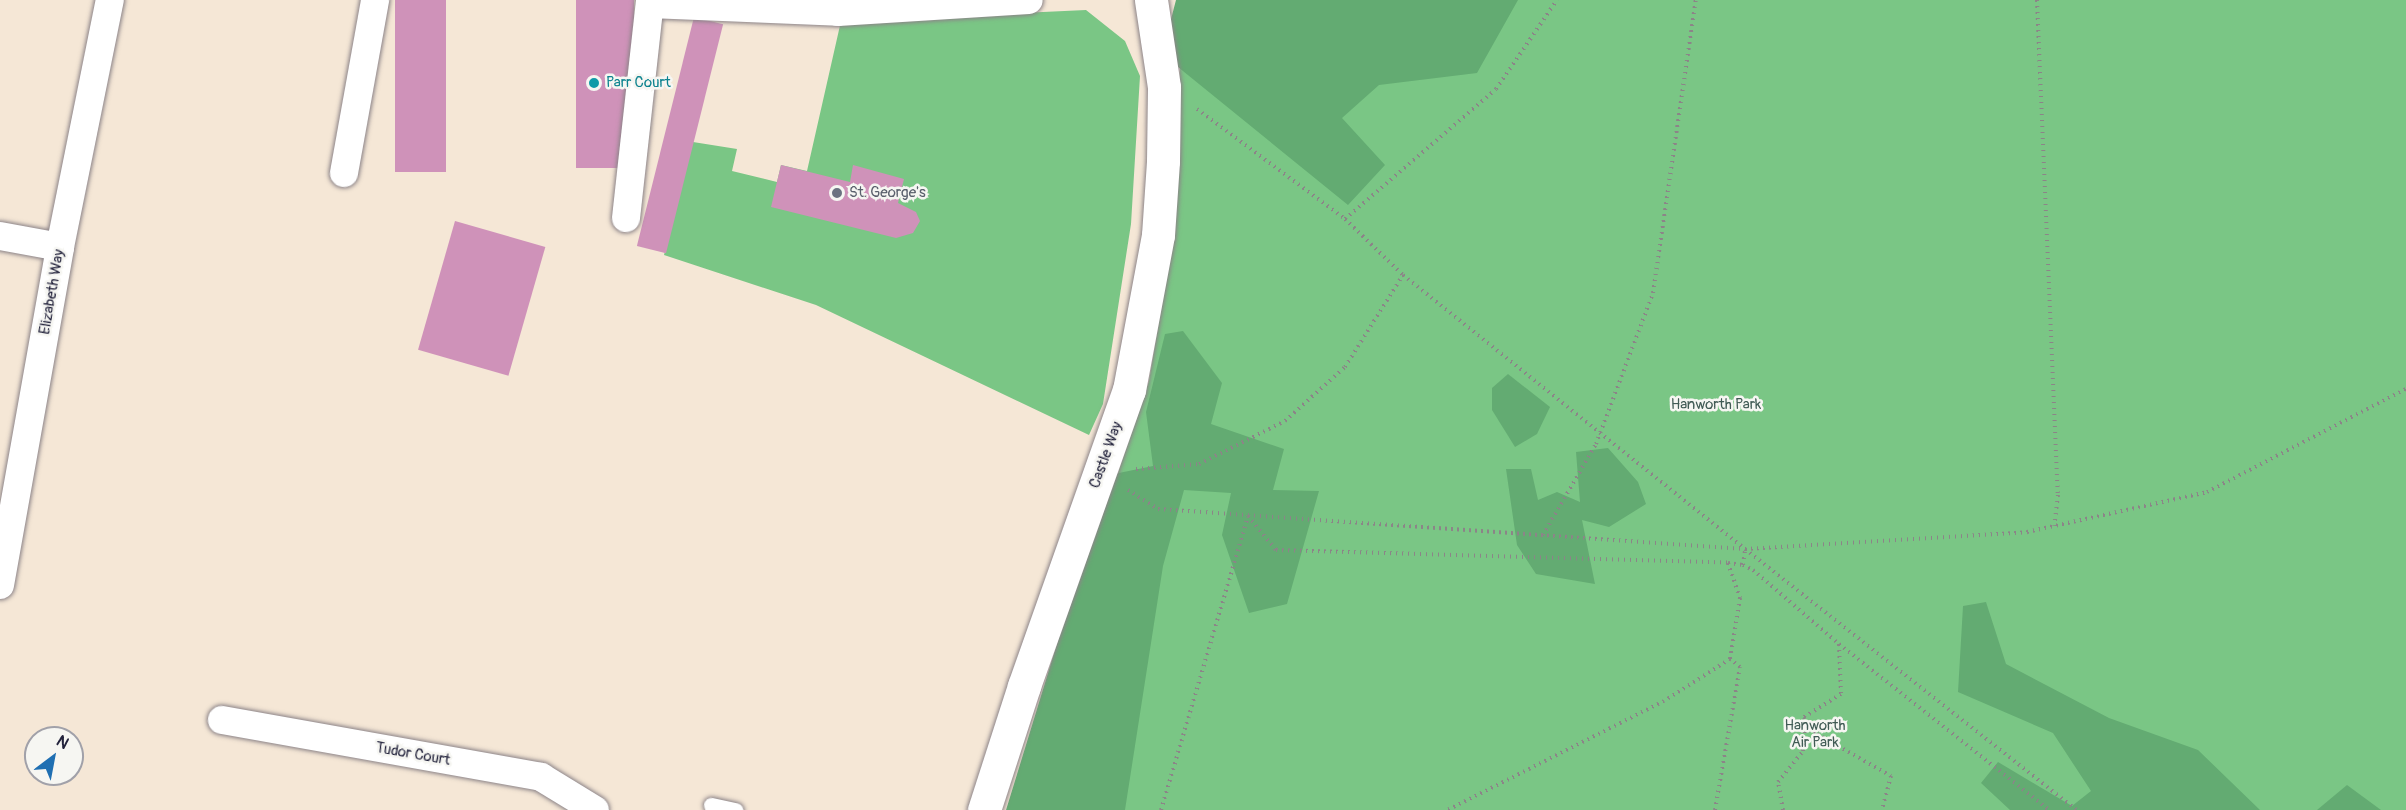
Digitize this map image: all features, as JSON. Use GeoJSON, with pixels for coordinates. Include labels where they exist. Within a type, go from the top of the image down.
{"type":"FeatureCollection","features":[{"type":"Feature","properties":{"kind":"street","name":"Elizabeth Way"},"geometry":{"type":"LineString","coordinates":[[0,585],[60,247],[110,0]]}},
{"type":"Feature","properties":{"kind":"street"},"geometry":{"type":"LineString","coordinates":[[344,173],[375,0]]}},
{"type":"Feature","properties":{"kind":"street"},"geometry":{"type":"LineString","coordinates":[[626,218],[650,2],[838,12],[1029,0]]}},
{"type":"Feature","properties":{"kind":"street","name":"Castle Way"},"geometry":{"type":"LineString","coordinates":[[984,810],[1099,472],[1130,390],[1158,235],[1163,161],[1164,87],[1150,0]]}},
{"type":"Feature","properties":{"kind":"street"},"geometry":{"type":"LineString","coordinates":[[0,236],[60,247]]}},
{"type":"Feature","properties":{"kind":"street","name":"Tudor Court"},"geometry":{"type":"LineString","coordinates":[[222,720],[541,777],[595,810]]}},
{"type":"Feature","properties":{"kind":"lane"},"geometry":{"type":"LineString","coordinates":[[711,805],[735,810]]}},
{"type":"Feature","properties":{"kind":"path"},"geometry":{"type":"LineString","coordinates":[[1346,219],[1496,89],[1557,0]]}},
{"type":"Feature","properties":{"kind":"path"},"geometry":{"type":"LineString","coordinates":[[1543,535],[1600,433],[1653,293],[1696,0]]}},
{"type":"Feature","properties":{"kind":"path"},"geometry":{"type":"LineString","coordinates":[[2037,0],[2058,495],[2054,526]]}},
{"type":"Feature","properties":{"kind":"path"},"geometry":{"type":"LineString","coordinates":[[1164,87],[1346,219],[1404,275],[1745,549],[2077,810]]}},
{"type":"Feature","properties":{"kind":"path"},"geometry":{"type":"LineString","coordinates":[[1099,472],[1199,464],[1285,421],[1346,367],[1404,275]]}},
{"type":"Feature","properties":{"kind":"path"},"geometry":{"type":"LineString","coordinates":[[1099,472],[1158,509],[1745,549],[2027,532],[2207,492],[2406,389]]}},
{"type":"Feature","properties":{"kind":"path"},"geometry":{"type":"LineString","coordinates":[[1248,515],[1276,550],[1743,565],[1753,570],[1800,608],[1839,644],[2049,810]]}},
{"type":"Feature","properties":{"kind":"path"},"geometry":{"type":"LineString","coordinates":[[1161,810],[1248,515]]}},
{"type":"Feature","properties":{"kind":"path"},"geometry":{"type":"LineString","coordinates":[[1743,565],[1745,549]]}},
{"type":"Feature","properties":{"kind":"path"},"geometry":{"type":"LineString","coordinates":[[1447,810],[1664,701],[1730,659],[1740,598],[1728,563]]}},
{"type":"Feature","properties":{"kind":"path"},"geometry":{"type":"LineString","coordinates":[[1783,810],[1778,782],[1803,751],[1806,719],[1804,717],[1841,694],[1839,644]]}},
{"type":"Feature","properties":{"kind":"path"},"geometry":{"type":"LineString","coordinates":[[1715,810],[1740,667],[1730,659]]}},
{"type":"Feature","properties":{"kind":"path"},"geometry":{"type":"LineString","coordinates":[[1806,719],[1817,734],[1891,776],[1882,810]]}},
{"type":"Feature","properties":{"kind":"green space"},"geometry":{"type":"Polygon","coordinates":[[[1176,0],[1518,0],[1477,73],[1379,85],[1342,118],[1385,165],[1348,205],[1162,54],[1176,0]]]}},
{"type":"Feature","properties":{"kind":"green space","name":"Hanworth Park"},"geometry":{"type":"Polygon","coordinates":[[[1181,0],[2406,0],[2406,810],[1026,810],[1116,479],[1149,381],[1167,274],[1183,23],[1181,0]]]}},
{"type":"Feature","properties":{"kind":"green space"},"geometry":{"type":"Polygon","coordinates":[[[1086,10],[1125,41],[1140,76],[1131,224],[1103,404],[1089,435],[816,305],[664,255],[693,142],[737,149],[732,171],[777,182],[781,165],[807,171],[841,21],[1086,10]]]}},
{"type":"Feature","properties":{"kind":"green space"},"geometry":{"type":"Polygon","coordinates":[[[1183,331],[1222,383],[1211,424],[1284,449],[1273,490],[1319,491],[1287,604],[1249,613],[1222,535],[1231,493],[1184,490],[1163,566],[1125,810],[1006,810],[1083,559],[1114,474],[1153,466],[1146,412],[1165,334],[1183,331]]]}},
{"type":"Feature","properties":{"kind":"green space"},"geometry":{"type":"Polygon","coordinates":[[[1508,374],[1550,407],[1537,434],[1515,447],[1492,410],[1492,388],[1508,374]]]}},
{"type":"Feature","properties":{"kind":"green space"},"geometry":{"type":"Polygon","coordinates":[[[1608,448],[1638,482],[1646,504],[1609,527],[1582,520],[1595,584],[1536,574],[1517,545],[1506,469],[1531,469],[1538,500],[1557,492],[1580,502],[1576,452],[1608,448]]]}},
{"type":"Feature","properties":{"kind":"green space"},"geometry":{"type":"Polygon","coordinates":[[[1986,602],[2006,664],[2109,718],[2198,750],[2260,810],[2010,810],[1981,783],[1998,762],[2072,806],[2091,791],[2053,733],[1958,692],[1963,606],[1986,602]]]}},
{"type":"Feature","properties":{"kind":"green space"},"geometry":{"type":"Polygon","coordinates":[[[2347,785],[2381,810],[2317,810],[2347,785]]]}},
{"type":"Feature","properties":{"kind":"building"},"geometry":{"type":"Polygon","coordinates":[[[395,0],[446,0],[446,172],[395,172],[395,0]]]}},
{"type":"Feature","properties":{"kind":"building","name":"Parr Court"},"geometry":{"type":"Polygon","coordinates":[[[576,0],[634,0],[634,168],[576,168],[576,0]]]}},
{"type":"Feature","properties":{"kind":"building"},"geometry":{"type":"Polygon","coordinates":[[[694,17],[723,24],[666,253],[637,246],[694,17]]]}},
{"type":"Feature","properties":{"kind":"building","name":"St. George's"},"geometry":{"type":"Polygon","coordinates":[[[781,165],[850,182],[853,165],[904,179],[898,203],[916,212],[920,221],[913,233],[896,238],[771,207],[781,165]]]}},
{"type":"Feature","properties":{"kind":"building"},"geometry":{"type":"Polygon","coordinates":[[[455,221],[545,247],[508,376],[418,350],[455,221]]]}},
{"type":"Feature","properties":{"kind":"place","name":"Parr Court"},"geometry":{"type":"Point","coordinates":[594,83]}},
{"type":"Feature","properties":{"kind":"place","name":"St. George's"},"geometry":{"type":"Point","coordinates":[837,193]}},
{"type":"Feature","properties":{"kind":"park label","name":"Hanworth Air Park"},"geometry":{"type":"Point","coordinates":[1815,734]}}]}
